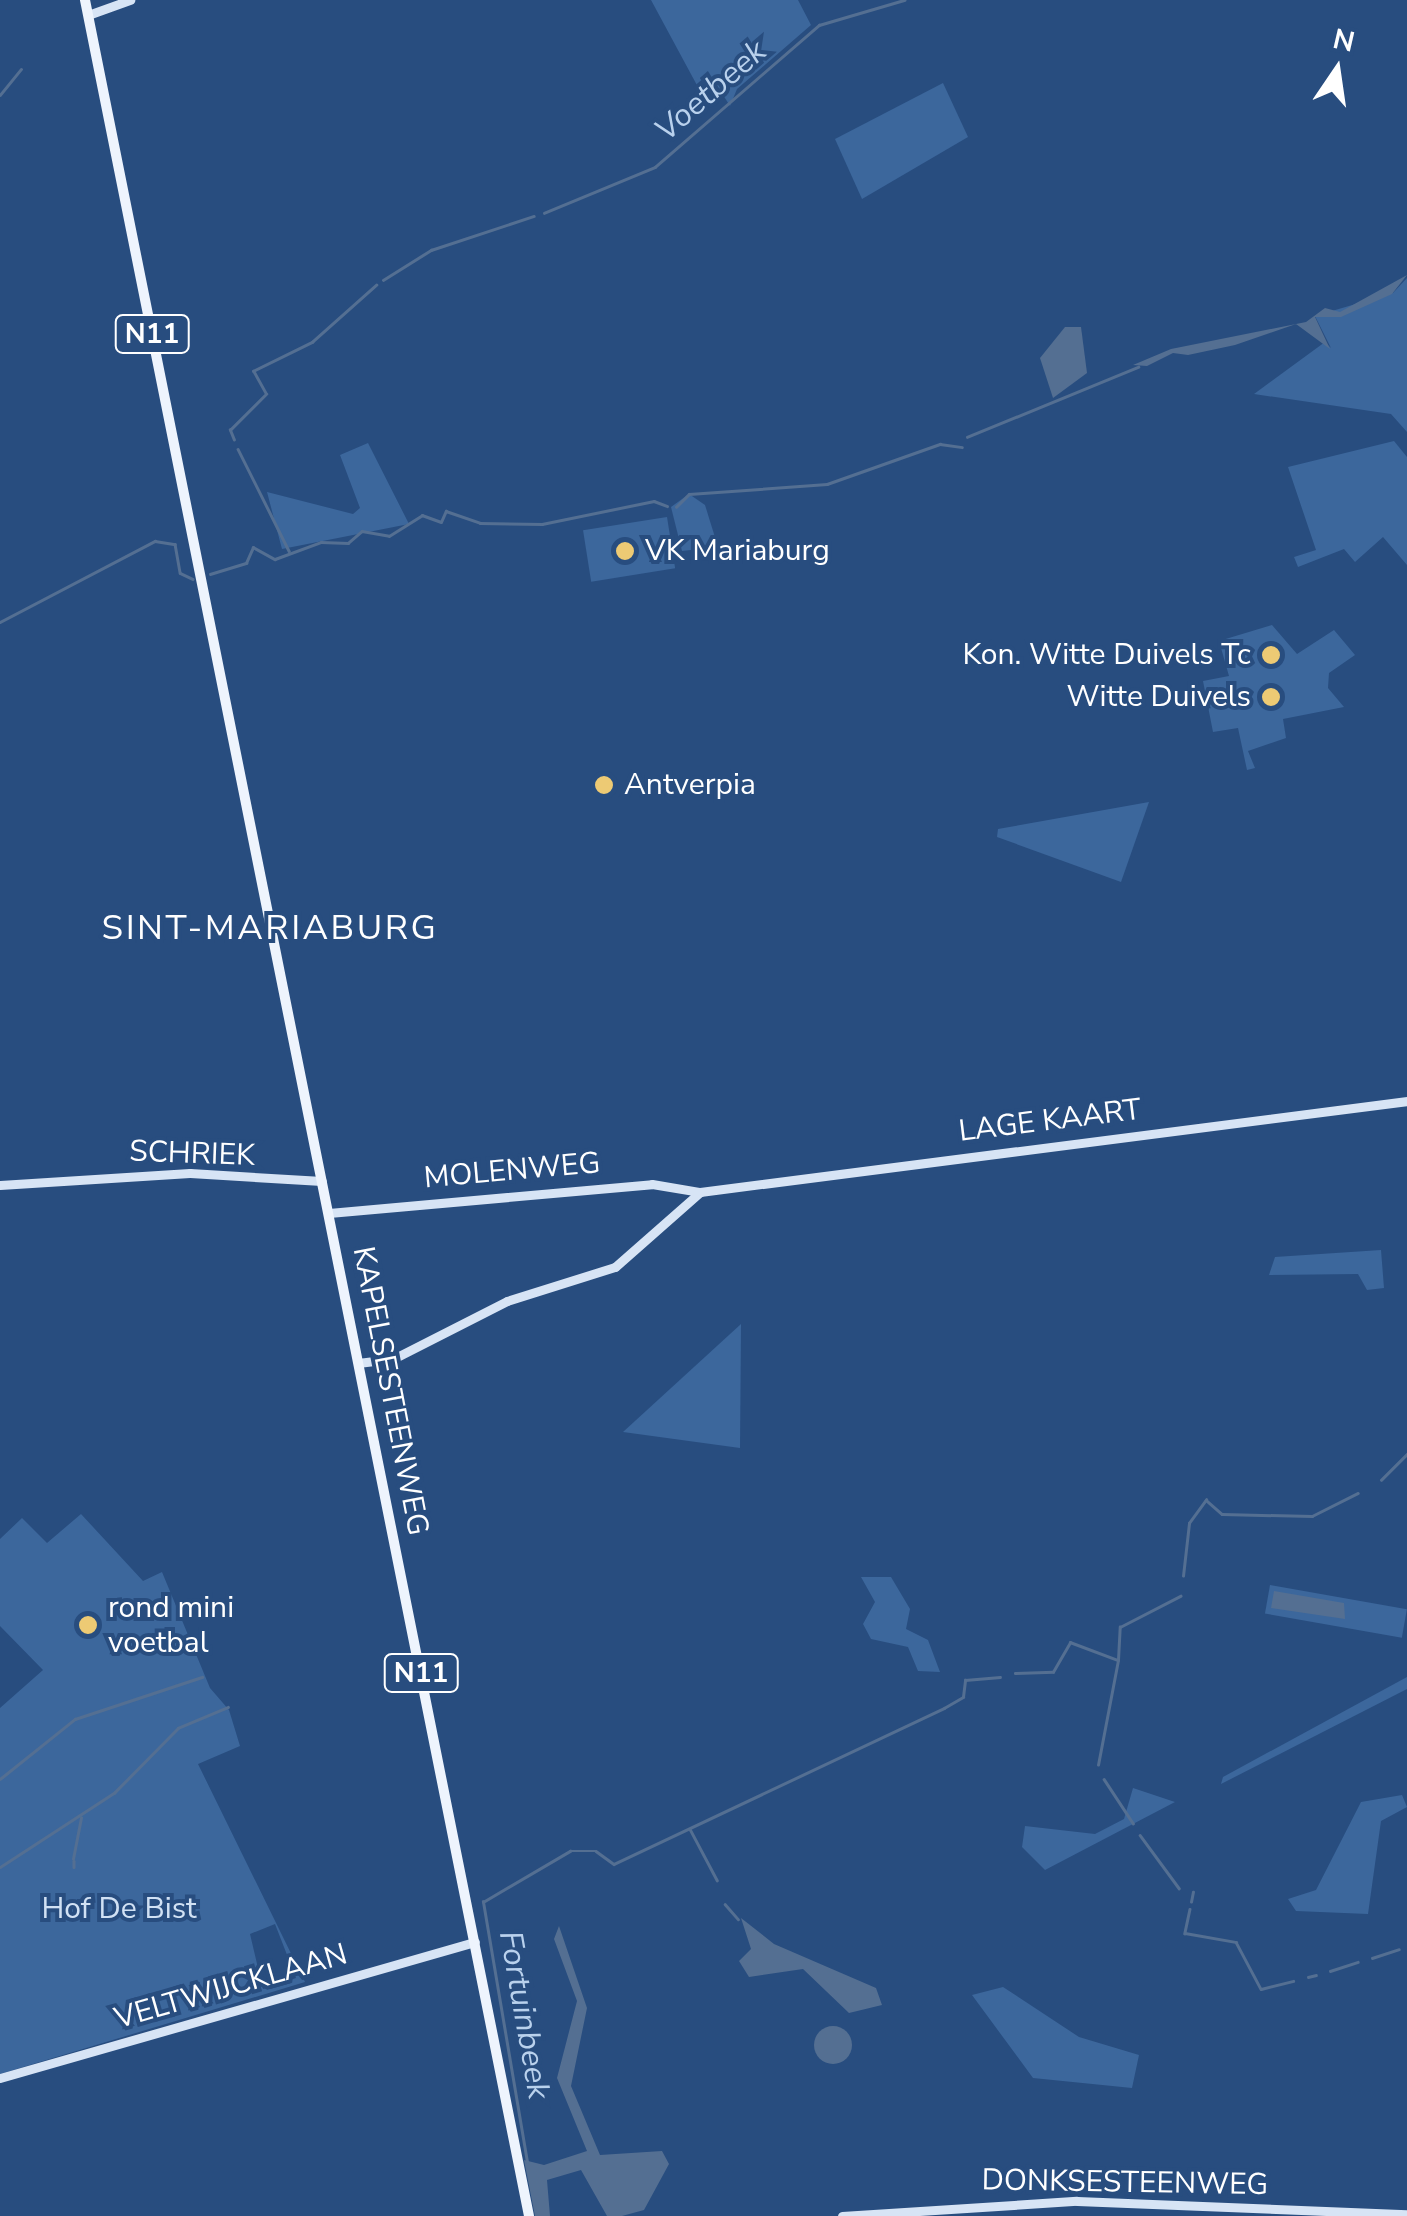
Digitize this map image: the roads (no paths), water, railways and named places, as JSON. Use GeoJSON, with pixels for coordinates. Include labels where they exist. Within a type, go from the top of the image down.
{"type":"FeatureCollection","features":[{"type":"Feature","properties":{"kind":"main road","name":"N11"},"geometry":{"type":"LineString","coordinates":[[85,0],[88,16]]}},
{"type":"Feature","properties":{"kind":"main road","name":"KAPELSESTEENWEG"},"geometry":{"type":"LineString","coordinates":[[88,16],[529,2216]]}},
{"type":"Feature","properties":{"kind":"street"},"geometry":{"type":"LineString","coordinates":[[88,16],[130,0]]}},
{"type":"Feature","properties":{"kind":"street","name":"LAGE KAART"},"geometry":{"type":"LineString","coordinates":[[700,1192],[1407,1100]]}},
{"type":"Feature","properties":{"kind":"street","name":"SCHRIEK"},"geometry":{"type":"LineString","coordinates":[[0,1185],[190,1172],[322,1181]]}},
{"type":"Feature","properties":{"kind":"street","name":"MOLENWEG"},"geometry":{"type":"LineString","coordinates":[[329,1213],[652,1184],[700,1192]]}},
{"type":"Feature","properties":{"kind":"street"},"geometry":{"type":"LineString","coordinates":[[358,1363],[393,1359],[507,1301],[615,1266],[700,1192]]}},
{"type":"Feature","properties":{"kind":"street","name":"VELTWIJCKLAAN"},"geometry":{"type":"LineString","coordinates":[[0,2078],[475,1942]]}},
{"type":"Feature","properties":{"kind":"street","name":"DONKSESTEENWEG"},"geometry":{"type":"LineString","coordinates":[[842,2216],[1060,2200],[1407,2214]]}},
{"type":"Feature","properties":{"kind":"waterway","name":"Voetbeek"},"geometry":{"type":"LineString","coordinates":[[544,213],[655,167],[819,25],[904,0]]}},
{"type":"Feature","properties":{"kind":"waterway"},"geometry":{"type":"LineString","coordinates":[[0,95],[21,69]]}},
{"type":"Feature","properties":{"kind":"waterway","name":"Voetbeek"},"geometry":{"type":"LineString","coordinates":[[383,280],[431,250],[534,216]]}},
{"type":"Feature","properties":{"kind":"waterway","name":"Voetbeek"},"geometry":{"type":"LineString","coordinates":[[234,440],[230,430],[266,394],[253,371],[312,342],[376,285]]}},
{"type":"Feature","properties":{"kind":"waterway"},"geometry":{"type":"LineString","coordinates":[[967,437],[1138,367]]}},
{"type":"Feature","properties":{"kind":"waterway"},"geometry":{"type":"LineString","coordinates":[[676,507],[689,494],[827,484],[940,444],[962,447]]}},
{"type":"Feature","properties":{"kind":"waterway","name":"Voetbeek"},"geometry":{"type":"LineString","coordinates":[[238,449],[289,551]]}},
{"type":"Feature","properties":{"kind":"waterway"},"geometry":{"type":"LineString","coordinates":[[210,574],[246,563],[253,547],[275,559],[321,542],[348,543],[362,531],[389,536],[422,515],[441,522],[446,511],[480,523],[542,524],[654,501],[667,506]]}},
{"type":"Feature","properties":{"kind":"waterway"},"geometry":{"type":"LineString","coordinates":[[0,622],[155,541],[175,544],[180,573],[193,579]]}},
{"type":"Feature","properties":{"kind":"waterway"},"geometry":{"type":"LineString","coordinates":[[1381,1480],[1407,1454]]}},
{"type":"Feature","properties":{"kind":"waterway"},"geometry":{"type":"LineString","coordinates":[[1183,1576],[1189,1523],[1206,1500],[1222,1514],[1312,1516],[1358,1493]]}},
{"type":"Feature","properties":{"kind":"waterway"},"geometry":{"type":"LineString","coordinates":[[1015,1673],[1053,1672],[1070,1642],[1118,1660],[1120,1627],[1180,1596]]}},
{"type":"Feature","properties":{"kind":"waterway"},"geometry":{"type":"LineString","coordinates":[[1098,1765],[1118,1660]]}},
{"type":"Feature","properties":{"kind":"waterway"},"geometry":{"type":"LineString","coordinates":[[0,1779],[75,1719],[202,1677]]}},
{"type":"Feature","properties":{"kind":"waterway","name":"Fortuinbeek"},"geometry":{"type":"LineString","coordinates":[[527,2162],[483,1902],[570,1851],[596,1851],[614,1864],[944,1708],[963,1697],[965,1680],[1000,1677]]}},
{"type":"Feature","properties":{"kind":"waterway"},"geometry":{"type":"LineString","coordinates":[[0,1867],[114,1793],[178,1728],[228,1707]]}},
{"type":"Feature","properties":{"kind":"waterway"},"geometry":{"type":"LineString","coordinates":[[1104,1779],[1133,1823]]}},
{"type":"Feature","properties":{"kind":"waterway"},"geometry":{"type":"LineString","coordinates":[[73,1859],[81,1818]]}},
{"type":"Feature","properties":{"kind":"waterway"},"geometry":{"type":"LineString","coordinates":[[690,1829],[717,1880]]}},
{"type":"Feature","properties":{"kind":"waterway"},"geometry":{"type":"LineString","coordinates":[[1140,1835],[1179,1888]]}},
{"type":"Feature","properties":{"kind":"waterway"},"geometry":{"type":"LineString","coordinates":[[74,1861],[74,1867]]}},
{"type":"Feature","properties":{"kind":"waterway"},"geometry":{"type":"LineString","coordinates":[[1191,1902],[1193,1892]]}},
{"type":"Feature","properties":{"kind":"waterway"},"geometry":{"type":"LineString","coordinates":[[725,1904],[738,1919]]}},
{"type":"Feature","properties":{"kind":"waterway"},"geometry":{"type":"LineString","coordinates":[[1190,1909],[1185,1933],[1236,1942],[1261,1989],[1293,1981]]}},
{"type":"Feature","properties":{"kind":"waterway"},"geometry":{"type":"LineString","coordinates":[[1372,1958],[1399,1949]]}},
{"type":"Feature","properties":{"kind":"waterway"},"geometry":{"type":"LineString","coordinates":[[1330,1971],[1358,1962]]}},
{"type":"Feature","properties":{"kind":"waterway"},"geometry":{"type":"LineString","coordinates":[[1308,1977],[1316,1975]]}},
{"type":"Feature","properties":{"kind":"place","name":"VK Mariaburg"},"geometry":{"type":"Point","coordinates":[625,551]}},
{"type":"Feature","properties":{"kind":"place","name":"Kon. Witte Duivels Tc"},"geometry":{"type":"Point","coordinates":[1271,655]}},
{"type":"Feature","properties":{"kind":"place","name":"Witte Duivels"},"geometry":{"type":"Point","coordinates":[1271,697]}},
{"type":"Feature","properties":{"kind":"place","name":"Antverpia"},"geometry":{"type":"Point","coordinates":[604,785]}},
{"type":"Feature","properties":{"kind":"place","name":"rond mini voetbal"},"geometry":{"type":"Point","coordinates":[88,1625]}},
{"type":"Feature","properties":{"kind":"district","name":"SINT-MARIABURG"},"geometry":{"type":"Point","coordinates":[270,928]}},
{"type":"Feature","properties":{"kind":"park label","name":"Hof De Bist"},"geometry":{"type":"Point","coordinates":[119,1909]}}]}
